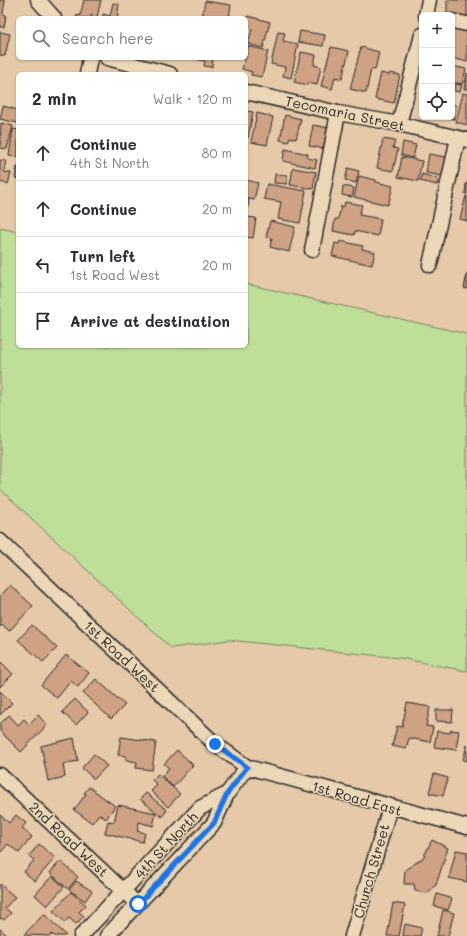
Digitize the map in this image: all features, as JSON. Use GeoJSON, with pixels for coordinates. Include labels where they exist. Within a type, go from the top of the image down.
{"type":"FeatureCollection","features":[{"type":"Feature","properties":{"kind":"street"},"geometry":{"type":"LineString","coordinates":[[38,0],[52,16]]}},
{"type":"Feature","properties":{"kind":"street"},"geometry":{"type":"LineString","coordinates":[[427,12],[429,0]]}},
{"type":"Feature","properties":{"kind":"street"},"geometry":{"type":"LineString","coordinates":[[455,22],[467,24]]}},
{"type":"Feature","properties":{"kind":"street"},"geometry":{"type":"LineString","coordinates":[[399,124],[419,47]]}},
{"type":"Feature","properties":{"kind":"street"},"geometry":{"type":"LineString","coordinates":[[87,72],[90,60]]}},
{"type":"Feature","properties":{"kind":"street"},"geometry":{"type":"LineString","coordinates":[[115,60],[162,72]]}},
{"type":"Feature","properties":{"kind":"street","name":"Tecomaria Street"},"geometry":{"type":"LineString","coordinates":[[248,92],[463,139]]}},
{"type":"Feature","properties":{"kind":"street"},"geometry":{"type":"LineString","coordinates":[[312,250],[338,113]]}},
{"type":"Feature","properties":{"kind":"street"},"geometry":{"type":"LineString","coordinates":[[430,265],[463,139]]}},
{"type":"Feature","properties":{"kind":"street","name":"1st Road West"},"geometry":{"type":"LineString","coordinates":[[0,541],[215,744],[247,767]]}},
{"type":"Feature","properties":{"kind":"street"},"geometry":{"type":"LineString","coordinates":[[227,794],[247,767]]}},
{"type":"Feature","properties":{"kind":"street","name":"1st Road East"},"geometry":{"type":"LineString","coordinates":[[247,767],[467,827]]}},
{"type":"Feature","properties":{"kind":"street","name":"2nd Road West"},"geometry":{"type":"LineString","coordinates":[[0,775],[138,904]]}},
{"type":"Feature","properties":{"kind":"street","name":"4th St North"},"geometry":{"type":"LineString","coordinates":[[81,936],[200,808],[227,794]]}},
{"type":"Feature","properties":{"kind":"street","name":"4th St North"},"geometry":{"type":"LineString","coordinates":[[107,936],[214,823],[227,794]]}},
{"type":"Feature","properties":{"kind":"street","name":"Church Street"},"geometry":{"type":"LineString","coordinates":[[352,936],[390,807]]}},
{"type":"Feature","properties":{"kind":"green space"},"geometry":{"type":"Polygon","coordinates":[[[0,228],[16,232],[16,348],[248,348],[248,284],[467,334],[467,671],[400,658],[229,640],[171,648],[0,489],[0,228]]]}},
{"type":"Feature","properties":{"kind":"building"},"geometry":{"type":"Polygon","coordinates":[[[0,0],[5,0],[3,14],[6,15],[4,27],[0,27],[0,0]]]}},
{"type":"Feature","properties":{"kind":"building"},"geometry":{"type":"Polygon","coordinates":[[[84,0],[101,0],[97,16],[80,16],[84,0]]]}},
{"type":"Feature","properties":{"kind":"building"},"geometry":{"type":"Polygon","coordinates":[[[447,0],[467,0],[467,16],[455,16],[455,12],[447,12],[447,0]]]}},
{"type":"Feature","properties":{"kind":"building"},"geometry":{"type":"Polygon","coordinates":[[[205,1],[231,5],[229,16],[202,16],[205,1]]]}},
{"type":"Feature","properties":{"kind":"building"},"geometry":{"type":"Polygon","coordinates":[[[113,3],[119,4],[117,16],[110,16],[113,3]]]}},
{"type":"Feature","properties":{"kind":"building"},"geometry":{"type":"Polygon","coordinates":[[[248,16],[270,22],[263,48],[248,44],[252,29],[248,28],[248,16]]]}},
{"type":"Feature","properties":{"kind":"building"},"geometry":{"type":"Polygon","coordinates":[[[455,29],[467,32],[467,62],[455,59],[455,29]]]}},
{"type":"Feature","properties":{"kind":"building"},"geometry":{"type":"Polygon","coordinates":[[[300,31],[325,35],[323,46],[298,42],[300,31]]]}},
{"type":"Feature","properties":{"kind":"building"},"geometry":{"type":"Polygon","coordinates":[[[0,32],[10,34],[5,56],[0,55],[0,32]]]}},
{"type":"Feature","properties":{"kind":"building"},"geometry":{"type":"Polygon","coordinates":[[[278,32],[285,33],[283,41],[298,44],[291,78],[283,76],[285,67],[271,64],[278,32]]]}},
{"type":"Feature","properties":{"kind":"building"},"geometry":{"type":"Polygon","coordinates":[[[248,46],[268,51],[262,77],[251,75],[252,72],[242,69],[244,60],[248,60],[248,46]]]}},
{"type":"Feature","properties":{"kind":"building"},"geometry":{"type":"Polygon","coordinates":[[[331,47],[349,51],[342,79],[335,77],[332,89],[321,86],[331,47]]]}},
{"type":"Feature","properties":{"kind":"building"},"geometry":{"type":"Polygon","coordinates":[[[361,47],[379,52],[375,70],[371,69],[366,93],[350,89],[361,47]]]}},
{"type":"Feature","properties":{"kind":"building"},"geometry":{"type":"Polygon","coordinates":[[[301,52],[316,55],[314,65],[321,67],[317,85],[308,83],[307,85],[294,82],[301,52]]]}},
{"type":"Feature","properties":{"kind":"building"},"geometry":{"type":"Polygon","coordinates":[[[200,60],[213,60],[212,67],[204,66],[205,61],[200,60]]]}},
{"type":"Feature","properties":{"kind":"building"},"geometry":{"type":"Polygon","coordinates":[[[455,67],[466,69],[462,84],[455,83],[455,67]]]}},
{"type":"Feature","properties":{"kind":"building"},"geometry":{"type":"Polygon","coordinates":[[[381,73],[400,75],[394,103],[375,99],[381,73]]]}},
{"type":"Feature","properties":{"kind":"building"},"geometry":{"type":"Polygon","coordinates":[[[467,73],[467,89],[464,89],[467,73]]]}},
{"type":"Feature","properties":{"kind":"building"},"geometry":{"type":"Polygon","coordinates":[[[455,84],[462,85],[460,92],[455,91],[455,84]]]}},
{"type":"Feature","properties":{"kind":"building"},"geometry":{"type":"Polygon","coordinates":[[[463,93],[467,94],[467,125],[456,122],[463,93]]]}},
{"type":"Feature","properties":{"kind":"building"},"geometry":{"type":"Polygon","coordinates":[[[3,106],[16,109],[16,123],[0,119],[3,106]]]}},
{"type":"Feature","properties":{"kind":"building"},"geometry":{"type":"Polygon","coordinates":[[[248,111],[253,112],[248,138],[248,111]]]}},
{"type":"Feature","properties":{"kind":"building"},"geometry":{"type":"Polygon","coordinates":[[[257,113],[273,117],[267,145],[251,142],[257,113]]]}},
{"type":"Feature","properties":{"kind":"building"},"geometry":{"type":"Polygon","coordinates":[[[285,115],[301,119],[296,139],[290,137],[288,142],[280,140],[285,115]]]}},
{"type":"Feature","properties":{"kind":"building"},"geometry":{"type":"Polygon","coordinates":[[[1,123],[13,126],[7,149],[0,148],[1,123]]]}},
{"type":"Feature","properties":{"kind":"building"},"geometry":{"type":"Polygon","coordinates":[[[313,125],[329,128],[325,149],[309,146],[313,125]]]}},
{"type":"Feature","properties":{"kind":"building"},"geometry":{"type":"Polygon","coordinates":[[[13,129],[16,130],[16,157],[9,156],[13,129]]]}},
{"type":"Feature","properties":{"kind":"building"},"geometry":{"type":"Polygon","coordinates":[[[383,139],[395,141],[393,148],[398,149],[393,171],[377,168],[383,139]]]}},
{"type":"Feature","properties":{"kind":"building"},"geometry":{"type":"Polygon","coordinates":[[[403,142],[416,145],[413,158],[401,155],[403,142]]]}},
{"type":"Feature","properties":{"kind":"building"},"geometry":{"type":"Polygon","coordinates":[[[285,149],[308,154],[307,158],[317,160],[315,168],[283,161],[285,149]]]}},
{"type":"Feature","properties":{"kind":"building"},"geometry":{"type":"Polygon","coordinates":[[[429,154],[451,158],[447,177],[426,173],[429,154]]]}},
{"type":"Feature","properties":{"kind":"building"},"geometry":{"type":"Polygon","coordinates":[[[402,157],[422,161],[418,181],[398,177],[402,157]]]}},
{"type":"Feature","properties":{"kind":"building"},"geometry":{"type":"Polygon","coordinates":[[[0,160],[6,161],[4,172],[11,173],[8,184],[0,182],[0,160]]]}},
{"type":"Feature","properties":{"kind":"building"},"geometry":{"type":"Polygon","coordinates":[[[293,168],[316,172],[313,189],[290,185],[293,168]]]}},
{"type":"Feature","properties":{"kind":"building"},"geometry":{"type":"Polygon","coordinates":[[[348,168],[359,171],[356,183],[345,180],[348,168]]]}},
{"type":"Feature","properties":{"kind":"building"},"geometry":{"type":"Polygon","coordinates":[[[275,174],[287,175],[287,184],[274,183],[275,174]]]}},
{"type":"Feature","properties":{"kind":"building"},"geometry":{"type":"Polygon","coordinates":[[[422,174],[438,179],[437,185],[420,181],[422,174]]]}},
{"type":"Feature","properties":{"kind":"building"},"geometry":{"type":"Polygon","coordinates":[[[359,176],[393,186],[388,205],[354,197],[359,176]]]}},
{"type":"Feature","properties":{"kind":"building"},"geometry":{"type":"Polygon","coordinates":[[[248,180],[258,183],[254,200],[248,198],[248,180]]]}},
{"type":"Feature","properties":{"kind":"building"},"geometry":{"type":"Polygon","coordinates":[[[466,183],[467,194],[465,194],[466,183]]]}},
{"type":"Feature","properties":{"kind":"building"},"geometry":{"type":"Polygon","coordinates":[[[267,184],[306,191],[300,223],[278,219],[281,202],[264,199],[267,184]]]}},
{"type":"Feature","properties":{"kind":"building"},"geometry":{"type":"Polygon","coordinates":[[[343,186],[354,188],[352,197],[342,195],[343,186]]]}},
{"type":"Feature","properties":{"kind":"building"},"geometry":{"type":"Polygon","coordinates":[[[467,196],[467,221],[460,219],[467,196]]]}},
{"type":"Feature","properties":{"kind":"building"},"geometry":{"type":"Polygon","coordinates":[[[345,202],[362,205],[359,215],[381,219],[378,236],[355,231],[354,235],[333,231],[335,219],[338,219],[341,206],[344,207],[345,202]]]}},
{"type":"Feature","properties":{"kind":"building"},"geometry":{"type":"Polygon","coordinates":[[[248,217],[256,218],[253,238],[248,237],[248,217]]]}},
{"type":"Feature","properties":{"kind":"building"},"geometry":{"type":"Polygon","coordinates":[[[270,221],[295,227],[289,252],[270,247],[272,238],[266,237],[270,221]]]}},
{"type":"Feature","properties":{"kind":"building"},"geometry":{"type":"Polygon","coordinates":[[[340,241],[363,246],[362,249],[375,252],[372,265],[332,256],[335,243],[339,244],[340,241]]]}},
{"type":"Feature","properties":{"kind":"building"},"geometry":{"type":"Polygon","coordinates":[[[467,274],[467,289],[464,288],[467,274]]]}},
{"type":"Feature","properties":{"kind":"building"},"geometry":{"type":"Polygon","coordinates":[[[10,585],[33,606],[9,631],[2,624],[0,627],[0,595],[10,585]]]}},
{"type":"Feature","properties":{"kind":"building"},"geometry":{"type":"Polygon","coordinates":[[[32,625],[57,648],[43,662],[18,640],[32,625]]]}},
{"type":"Feature","properties":{"kind":"building"},"geometry":{"type":"Polygon","coordinates":[[[66,655],[89,673],[78,687],[71,681],[57,698],[41,685],[66,655]]]}},
{"type":"Feature","properties":{"kind":"building"},"geometry":{"type":"Polygon","coordinates":[[[0,661],[13,674],[0,687],[0,661]]]}},
{"type":"Feature","properties":{"kind":"building"},"geometry":{"type":"Polygon","coordinates":[[[96,679],[125,705],[111,719],[83,693],[96,679]]]}},
{"type":"Feature","properties":{"kind":"building"},"geometry":{"type":"Polygon","coordinates":[[[0,691],[12,703],[0,715],[0,691]]]}},
{"type":"Feature","properties":{"kind":"building"},"geometry":{"type":"Polygon","coordinates":[[[75,699],[88,712],[76,725],[62,712],[75,699]]]}},
{"type":"Feature","properties":{"kind":"building"},"geometry":{"type":"Polygon","coordinates":[[[407,703],[430,707],[426,726],[433,727],[430,742],[409,738],[406,749],[392,746],[397,726],[402,727],[407,703]]]}},
{"type":"Feature","properties":{"kind":"building"},"geometry":{"type":"Polygon","coordinates":[[[436,710],[453,710],[452,722],[436,721],[436,710]]]}},
{"type":"Feature","properties":{"kind":"building"},"geometry":{"type":"Polygon","coordinates":[[[9,715],[18,725],[24,719],[29,724],[38,715],[47,725],[21,752],[0,731],[0,724],[9,715]]]}},
{"type":"Feature","properties":{"kind":"building"},"geometry":{"type":"Polygon","coordinates":[[[451,730],[459,731],[456,750],[434,747],[437,731],[450,733],[451,730]]]}},
{"type":"Feature","properties":{"kind":"building"},"geometry":{"type":"Polygon","coordinates":[[[121,737],[156,742],[152,770],[136,768],[137,762],[126,760],[126,756],[118,755],[121,737]]]}},
{"type":"Feature","properties":{"kind":"building"},"geometry":{"type":"Polygon","coordinates":[[[74,738],[78,761],[63,764],[65,777],[48,781],[41,746],[74,738]]]}},
{"type":"Feature","properties":{"kind":"building"},"geometry":{"type":"Polygon","coordinates":[[[467,745],[467,761],[463,760],[467,745]]]}},
{"type":"Feature","properties":{"kind":"building"},"geometry":{"type":"Polygon","coordinates":[[[177,750],[193,765],[173,787],[162,776],[169,768],[164,764],[177,750]]]}},
{"type":"Feature","properties":{"kind":"building"},"geometry":{"type":"Polygon","coordinates":[[[94,754],[107,766],[94,779],[82,768],[94,754]]]}},
{"type":"Feature","properties":{"kind":"building"},"geometry":{"type":"Polygon","coordinates":[[[158,774],[180,794],[168,807],[151,791],[157,785],[152,780],[158,774]]]}},
{"type":"Feature","properties":{"kind":"building"},"geometry":{"type":"Polygon","coordinates":[[[434,774],[448,778],[443,796],[429,793],[434,774]]]}},
{"type":"Feature","properties":{"kind":"building"},"geometry":{"type":"Polygon","coordinates":[[[89,787],[115,806],[106,819],[99,814],[92,823],[74,810],[86,794],[84,793],[89,787]]]}},
{"type":"Feature","properties":{"kind":"building"},"geometry":{"type":"Polygon","coordinates":[[[146,793],[167,810],[162,817],[140,799],[146,793]]]}},
{"type":"Feature","properties":{"kind":"building"},"geometry":{"type":"Polygon","coordinates":[[[118,805],[156,813],[153,826],[139,822],[137,831],[145,833],[143,842],[105,833],[108,821],[114,822],[118,805]]]}},
{"type":"Feature","properties":{"kind":"building"},"geometry":{"type":"Polygon","coordinates":[[[0,815],[9,823],[16,815],[26,823],[22,828],[32,837],[19,853],[8,844],[0,853],[0,815]]]}},
{"type":"Feature","properties":{"kind":"building"},"geometry":{"type":"Polygon","coordinates":[[[432,840],[448,848],[436,885],[427,893],[415,891],[414,884],[404,884],[405,870],[423,858],[432,840]]]}},
{"type":"Feature","properties":{"kind":"building"},"geometry":{"type":"Polygon","coordinates":[[[39,844],[55,858],[35,881],[24,872],[34,860],[29,856],[39,844]]]}},
{"type":"Feature","properties":{"kind":"building"},"geometry":{"type":"Polygon","coordinates":[[[456,850],[467,852],[467,882],[449,878],[456,850]]]}},
{"type":"Feature","properties":{"kind":"building"},"geometry":{"type":"Polygon","coordinates":[[[60,861],[78,877],[68,889],[50,873],[60,861]]]}},
{"type":"Feature","properties":{"kind":"building"},"geometry":{"type":"Polygon","coordinates":[[[52,876],[64,887],[47,906],[35,895],[52,876]]]}},
{"type":"Feature","properties":{"kind":"building"},"geometry":{"type":"Polygon","coordinates":[[[76,881],[92,891],[85,901],[69,890],[76,881]]]}},
{"type":"Feature","properties":{"kind":"building"},"geometry":{"type":"Polygon","coordinates":[[[0,884],[15,897],[5,908],[11,913],[4,920],[1,918],[0,919],[0,884]]]}},
{"type":"Feature","properties":{"kind":"building"},"geometry":{"type":"Polygon","coordinates":[[[71,892],[86,905],[79,912],[84,916],[76,924],[69,918],[65,922],[53,911],[71,892]]]}},
{"type":"Feature","properties":{"kind":"building"},"geometry":{"type":"Polygon","coordinates":[[[437,894],[452,899],[448,910],[434,906],[437,894]]]}},
{"type":"Feature","properties":{"kind":"building"},"geometry":{"type":"Polygon","coordinates":[[[393,903],[405,905],[399,936],[387,936],[393,903]]]}},
{"type":"Feature","properties":{"kind":"building"},"geometry":{"type":"Polygon","coordinates":[[[443,910],[454,913],[448,936],[437,936],[443,910]]]}},
{"type":"Feature","properties":{"kind":"building"},"geometry":{"type":"Polygon","coordinates":[[[44,914],[66,935],[24,935],[44,914]]]}},
{"type":"Feature","properties":{"kind":"building"},"geometry":{"type":"Polygon","coordinates":[[[405,924],[422,928],[420,936],[403,936],[405,924]]]}},
{"type":"Feature","properties":{"kind":"building"},"geometry":{"type":"Polygon","coordinates":[[[0,929],[8,936],[0,936],[0,929]]]}},
{"type":"Feature","properties":{"kind":"route"},"geometry":{"type":"LineString","coordinates":[[138,904],[214,823],[227,794],[247,767],[215,744]]}}]}
